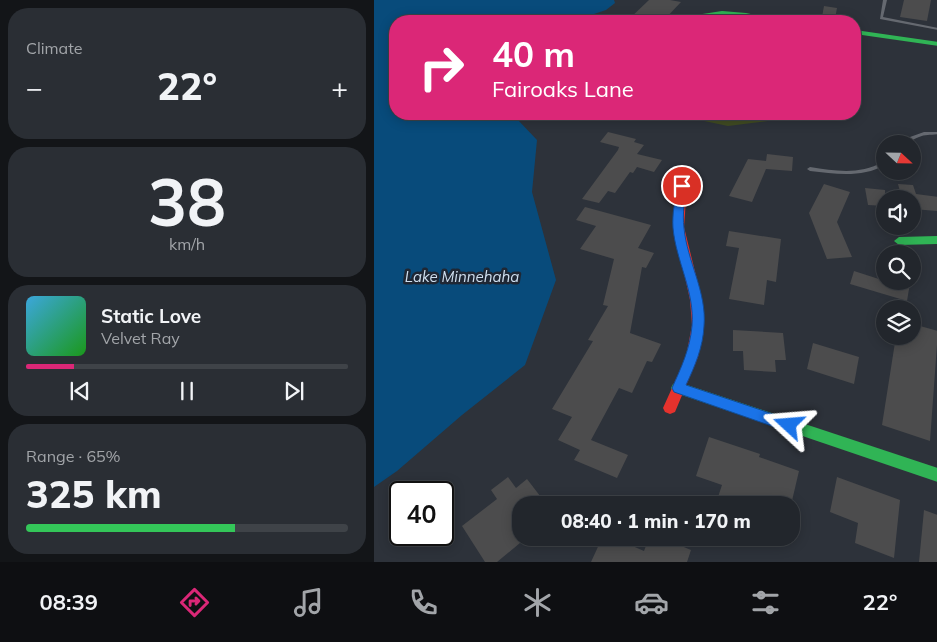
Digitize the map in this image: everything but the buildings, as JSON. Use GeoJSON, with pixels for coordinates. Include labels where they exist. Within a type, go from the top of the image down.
{"type":"FeatureCollection","features":[{"type":"Feature","properties":{"kind":"street"},"geometry":{"type":"LineString","coordinates":[[702,15],[722,12],[742,15]]}},
{"type":"Feature","properties":{"kind":"street"},"geometry":{"type":"LineString","coordinates":[[861,33],[937,44]]}},
{"type":"Feature","properties":{"kind":"street"},"geometry":{"type":"LineString","coordinates":[[670,408],[692,358],[698,325],[696,296],[679,229],[678,206],[682,186]]}},
{"type":"Feature","properties":{"kind":"street"},"geometry":{"type":"LineString","coordinates":[[899,241],[937,240]]}},
{"type":"Feature","properties":{"kind":"street"},"geometry":{"type":"LineString","coordinates":[[678,388],[937,475]]}},
{"type":"Feature","properties":{"kind":"lane"},"geometry":{"type":"LineString","coordinates":[[885,0],[881,18],[937,29]]}},
{"type":"Feature","properties":{"kind":"lane"},"geometry":{"type":"LineString","coordinates":[[918,135],[937,133]]}},
{"type":"Feature","properties":{"kind":"lane"},"geometry":{"type":"LineString","coordinates":[[810,169],[859,172],[876,170]]}},
{"type":"Feature","properties":{"kind":"green space"},"geometry":{"type":"Polygon","coordinates":[[[704,120],[776,120],[728,126],[704,120]]]}},
{"type":"Feature","properties":{"kind":"water","name":"Lake Minnehaha"},"geometry":{"type":"Polygon","coordinates":[[[374,0],[614,0],[615,3],[606,10],[591,15],[389,15],[389,120],[518,120],[537,140],[532,192],[556,280],[525,365],[462,415],[397,471],[374,487],[374,0]]]}},
{"type":"Feature","properties":{"kind":"traffic: fast"},"geometry":{"type":"LineString","coordinates":[[704,15],[722,13],[746,15]]}},
{"type":"Feature","properties":{"kind":"traffic: fast"},"geometry":{"type":"LineString","coordinates":[[861,33],[938,44]]}},
{"type":"Feature","properties":{"kind":"traffic: fast"},"geometry":{"type":"LineString","coordinates":[[899,241],[938,240]]}},
{"type":"Feature","properties":{"kind":"traffic: fast"},"geometry":{"type":"LineString","coordinates":[[678,388],[938,475]]}},
{"type":"Feature","properties":{"kind":"traffic: jam"},"geometry":{"type":"LineString","coordinates":[[670,408],[692,357],[698,325],[696,300],[679,227],[682,186]]}},
{"type":"Feature","properties":{"kind":"route"},"geometry":{"type":"LineString","coordinates":[[682,186],[678,206],[679,229],[696,296],[698,325],[692,358],[678,388],[789,425]]}}]}
